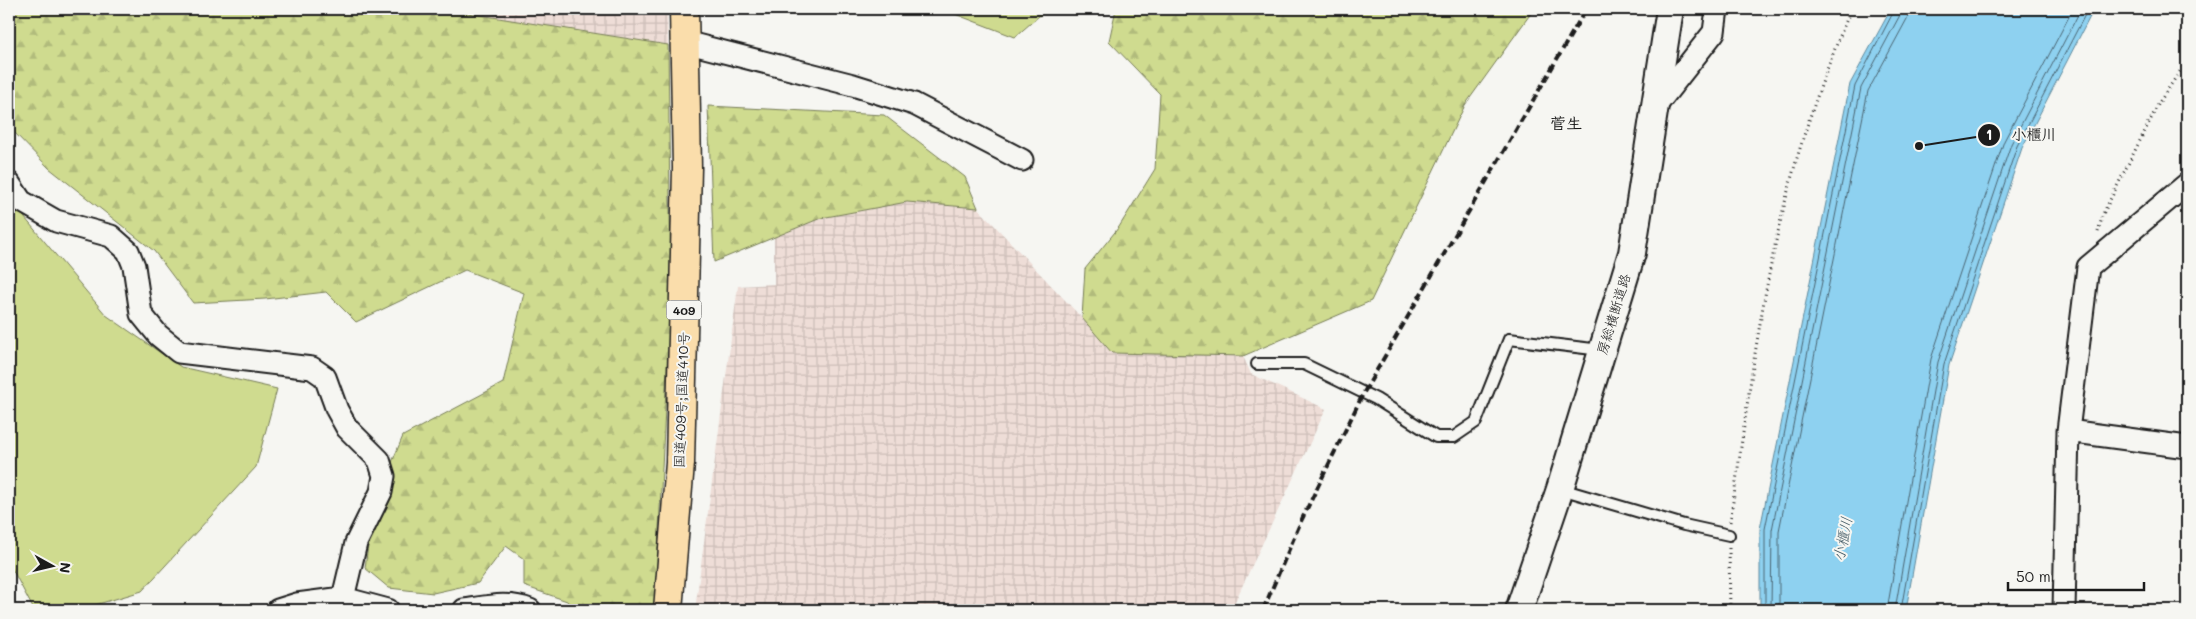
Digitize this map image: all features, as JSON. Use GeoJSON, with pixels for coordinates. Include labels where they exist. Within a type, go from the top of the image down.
{"type":"FeatureCollection","features":[{"type":"Feature","properties":{"kind":"highway","name":"国道409号;国道410号"},"geometry":{"type":"LineString","coordinates":[[668,610],[680,463],[687,168],[684,9]]}},
{"type":"Feature","properties":{"kind":"street","name":"房総横断道路"},"geometry":{"type":"LineString","coordinates":[[1519,610],[1560,489],[1632,253],[1670,9]]}},
{"type":"Feature","properties":{"kind":"street"},"geometry":{"type":"LineString","coordinates":[[1655,107],[1714,32],[1717,9]]}},
{"type":"Feature","properties":{"kind":"street"},"geometry":{"type":"LineString","coordinates":[[685,42],[853,85],[914,104],[1022,160]]}},
{"type":"Feature","properties":{"kind":"street"},"geometry":{"type":"LineString","coordinates":[[9,184],[21,201],[56,221],[111,236],[128,251],[134,266],[141,314],[158,335],[179,352],[312,368],[325,377],[337,410],[347,428],[379,460],[384,476],[381,492],[356,543],[343,598]]}},
{"type":"Feature","properties":{"kind":"street"},"geometry":{"type":"LineString","coordinates":[[2064,610],[2068,431],[2088,267],[2187,184]]}},
{"type":"Feature","properties":{"kind":"street"},"geometry":{"type":"LineString","coordinates":[[2068,431],[2187,447]]}},
{"type":"Feature","properties":{"kind":"street"},"geometry":{"type":"LineString","coordinates":[[278,610],[297,604],[343,598],[388,610]]}},
{"type":"Feature","properties":{"kind":"street"},"geometry":{"type":"LineString","coordinates":[[464,610],[499,604],[518,605],[530,610]]}},
{"type":"Feature","properties":{"kind":"lane"},"geometry":{"type":"LineString","coordinates":[[1257,364],[1304,364],[1376,400],[1436,437],[1454,437],[1476,422],[1509,339],[1602,350]]}},
{"type":"Feature","properties":{"kind":"lane"},"geometry":{"type":"LineString","coordinates":[[1560,489],[1684,525],[1728,535]]}},
{"type":"Feature","properties":{"kind":"path"},"geometry":{"type":"LineString","coordinates":[[1730,610],[1728,535],[1759,324],[1789,188],[1822,79],[1851,9]]}},
{"type":"Feature","properties":{"kind":"path"},"geometry":{"type":"LineString","coordinates":[[2088,267],[2103,214],[2160,101],[2187,61]]}},
{"type":"Feature","properties":{"kind":"shaded area"},"geometry":{"type":"Polygon","coordinates":[[[442,9],[667,9],[668,45],[442,9]]]}},
{"type":"Feature","properties":{"kind":"shaded area"},"geometry":{"type":"Polygon","coordinates":[[[907,202],[978,208],[1082,318],[1112,353],[1243,356],[1251,374],[1326,409],[1231,610],[695,610],[738,286],[774,284],[774,237],[821,218],[907,202]]]}},
{"type":"Feature","properties":{"kind":"green space"},"geometry":{"type":"Polygon","coordinates":[[[9,9],[442,9],[668,45],[671,287],[655,610],[575,610],[567,601],[524,586],[524,559],[506,546],[478,583],[433,593],[389,588],[365,568],[369,538],[364,529],[403,436],[503,383],[524,293],[465,270],[356,322],[326,292],[265,299],[193,303],[154,251],[49,168],[9,127],[9,9]]]}},
{"type":"Feature","properties":{"kind":"green space"},"geometry":{"type":"Polygon","coordinates":[[[942,9],[1047,9],[1015,37],[942,9]]]}},
{"type":"Feature","properties":{"kind":"green space"},"geometry":{"type":"Polygon","coordinates":[[[1116,9],[1534,9],[1465,105],[1371,301],[1243,356],[1112,353],[1082,318],[1085,269],[1119,227],[1155,169],[1160,94],[1109,41],[1116,9]]]}},
{"type":"Feature","properties":{"kind":"green space"},"geometry":{"type":"Polygon","coordinates":[[[708,106],[884,115],[965,177],[978,208],[907,202],[821,218],[714,262],[708,106]]]}},
{"type":"Feature","properties":{"kind":"green space"},"geometry":{"type":"Polygon","coordinates":[[[9,199],[106,315],[181,367],[277,389],[256,467],[142,591],[78,610],[34,610],[9,563],[9,199]]]}},
{"type":"Feature","properties":{"kind":"water"},"geometry":{"type":"Polygon","coordinates":[[[1891,9],[2094,9],[2022,148],[1949,365],[1906,610],[1760,610],[1760,529],[1850,84],[1891,9]]]}},
{"type":"Feature","properties":{"kind":"railway"},"geometry":{"type":"LineString","coordinates":[[1263,610],[1302,519],[1363,394],[1586,9]]}},
{"type":"Feature","properties":{"kind":"place","name":"小櫃川"},"geometry":{"type":"Point","coordinates":[1919,146]}},
{"type":"Feature","properties":{"kind":"district","name":"菅生"},"geometry":{"type":"Point","coordinates":[1566,122]}}]}
